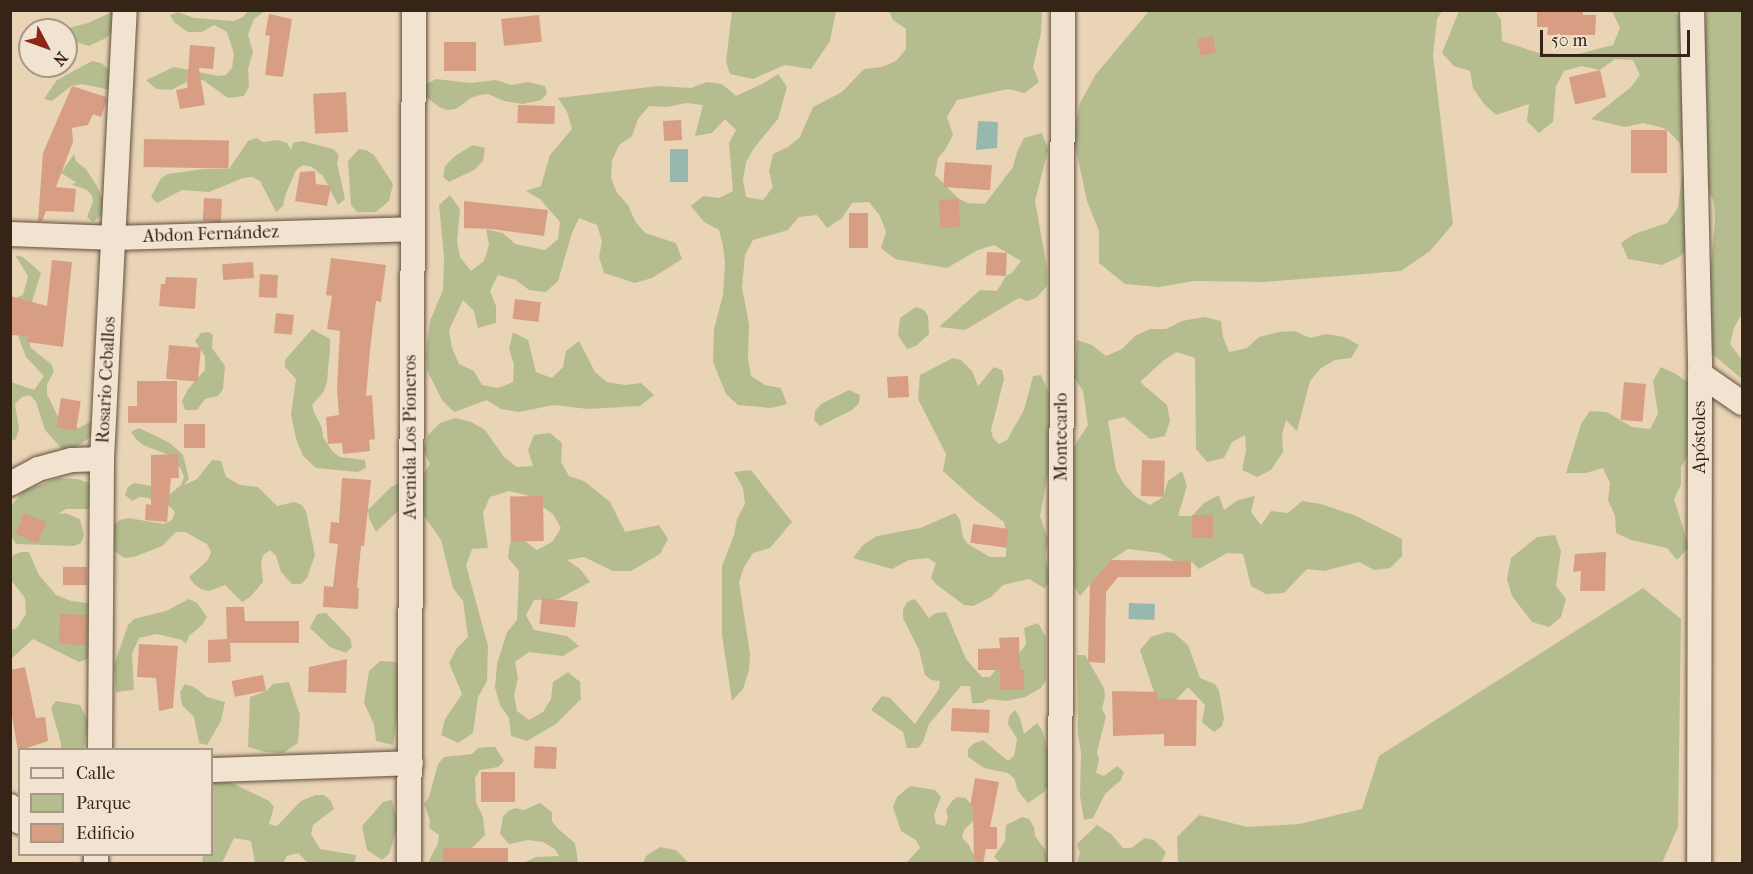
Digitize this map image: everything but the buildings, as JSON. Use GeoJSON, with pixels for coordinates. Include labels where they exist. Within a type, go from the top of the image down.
{"type":"FeatureCollection","features":[{"type":"Feature","properties":{"kind":"street","name":"Rosario Ceballos"},"geometry":{"type":"LineString","coordinates":[[100,748],[102,459],[125,10]]}},
{"type":"Feature","properties":{"kind":"street","name":"Avenida Los Pioneros"},"geometry":{"type":"LineString","coordinates":[[409,864],[414,10]]}},
{"type":"Feature","properties":{"kind":"street","name":"Montecarlo"},"geometry":{"type":"LineString","coordinates":[[1060,864],[1063,10]]}},
{"type":"Feature","properties":{"kind":"street","name":"Apóstoles"},"geometry":{"type":"LineString","coordinates":[[1692,10],[1700,374],[1700,864]]}},
{"type":"Feature","properties":{"kind":"street","name":"Abdon Fernández"},"geometry":{"type":"LineString","coordinates":[[10,234],[115,238],[411,229]]}},
{"type":"Feature","properties":{"kind":"street"},"geometry":{"type":"LineString","coordinates":[[1700,374],[1743,403]]}},
{"type":"Feature","properties":{"kind":"street"},"geometry":{"type":"LineString","coordinates":[[10,484],[38,469],[72,460],[102,459]]}},
{"type":"Feature","properties":{"kind":"street"},"geometry":{"type":"LineString","coordinates":[[213,770],[411,763]]}},
{"type":"Feature","properties":{"kind":"street"},"geometry":{"type":"LineString","coordinates":[[10,806],[18,819]]}},
{"type":"Feature","properties":{"kind":"green space"},"geometry":{"type":"Polygon","coordinates":[[[732,10],[836,11],[830,41],[811,69],[785,65],[753,79],[730,74],[726,62],[732,10]]]}},
{"type":"Feature","properties":{"kind":"green space"},"geometry":{"type":"Polygon","coordinates":[[[248,11],[265,11],[254,19],[248,35],[253,52],[248,69],[249,87],[244,96],[228,98],[203,80],[193,79],[171,90],[156,89],[146,80],[174,67],[218,76],[226,75],[232,68],[234,54],[227,32],[214,25],[202,32],[188,32],[174,22],[170,15],[178,12],[194,18],[233,21],[243,17],[248,11]]]}},
{"type":"Feature","properties":{"kind":"green space"},"geometry":{"type":"Polygon","coordinates":[[[889,11],[1042,11],[1041,33],[1033,67],[1039,82],[1025,93],[1008,89],[957,100],[947,117],[953,135],[938,158],[935,175],[959,199],[968,203],[985,204],[1013,167],[1024,138],[1042,133],[1048,150],[1035,201],[1047,268],[1047,286],[1036,298],[1027,301],[1019,298],[965,330],[939,327],[980,290],[997,291],[1006,276],[1012,273],[1021,261],[994,245],[978,250],[947,268],[895,259],[881,248],[886,232],[880,216],[869,202],[852,203],[842,218],[827,228],[817,215],[799,217],[788,230],[753,240],[745,255],[742,288],[749,324],[748,359],[751,376],[765,385],[781,388],[787,404],[771,408],[738,405],[726,394],[713,362],[714,329],[723,295],[725,263],[723,246],[719,230],[704,222],[691,206],[703,196],[719,198],[733,191],[729,143],[736,130],[725,119],[712,133],[695,136],[703,105],[686,103],[668,107],[649,106],[638,119],[632,136],[619,145],[612,161],[611,178],[617,193],[628,205],[635,221],[645,233],[676,243],[682,259],[652,278],[635,283],[604,273],[599,257],[602,241],[597,225],[579,218],[572,233],[558,281],[546,292],[529,290],[516,280],[498,275],[490,291],[496,306],[496,323],[478,328],[474,311],[463,300],[449,330],[452,348],[459,364],[474,371],[482,385],[498,388],[513,382],[514,365],[509,349],[513,332],[528,340],[536,372],[552,378],[563,367],[566,351],[579,341],[595,372],[607,382],[625,385],[641,383],[654,395],[640,406],[588,409],[554,405],[519,412],[501,409],[487,400],[454,412],[442,400],[427,370],[426,353],[430,321],[443,290],[444,256],[439,205],[450,195],[460,209],[457,241],[460,257],[471,271],[484,261],[489,245],[486,229],[503,233],[515,244],[545,250],[558,239],[560,222],[540,199],[526,191],[541,186],[550,155],[572,129],[567,112],[558,98],[658,86],[691,88],[707,82],[722,84],[736,96],[778,74],[787,87],[778,119],[754,148],[746,162],[743,180],[746,197],[763,200],[773,187],[769,171],[773,154],[788,147],[800,137],[813,107],[842,92],[864,69],[882,67],[896,61],[906,49],[906,29],[893,20],[889,11]]]}},
{"type":"Feature","properties":{"kind":"green space"},"geometry":{"type":"Polygon","coordinates":[[[1149,11],[1442,11],[1437,19],[1433,55],[1453,224],[1430,251],[1401,271],[1264,282],[1194,281],[1159,287],[1125,284],[1099,263],[1099,231],[1087,201],[1073,136],[1080,103],[1096,74],[1149,11]]]}},
{"type":"Feature","properties":{"kind":"green space"},"geometry":{"type":"Polygon","coordinates":[[[1459,11],[1495,11],[1501,19],[1502,41],[1539,53],[1574,55],[1613,45],[1620,28],[1612,11],[1673,11],[1686,22],[1691,246],[1679,257],[1662,265],[1628,259],[1621,243],[1634,234],[1667,223],[1678,208],[1684,158],[1679,142],[1667,130],[1660,127],[1643,123],[1625,127],[1591,119],[1631,87],[1640,75],[1633,60],[1615,59],[1600,70],[1581,66],[1564,71],[1556,86],[1553,122],[1539,133],[1527,121],[1529,104],[1496,115],[1484,104],[1473,88],[1470,71],[1454,66],[1442,53],[1459,11]]]}},
{"type":"Feature","properties":{"kind":"green space"},"geometry":{"type":"Polygon","coordinates":[[[1706,11],[1742,11],[1742,313],[1734,328],[1730,344],[1742,360],[1742,379],[1710,352],[1709,289],[1715,220],[1714,202],[1707,186],[1707,101],[1703,85],[1706,11]]]}},
{"type":"Feature","properties":{"kind":"green space"},"geometry":{"type":"Polygon","coordinates":[[[112,12],[119,15],[112,32],[106,38],[89,46],[78,43],[78,26],[112,12]]]}},
{"type":"Feature","properties":{"kind":"green space"},"geometry":{"type":"Polygon","coordinates":[[[92,61],[101,63],[116,75],[115,91],[82,84],[71,86],[52,101],[44,99],[57,80],[78,78],[78,69],[92,61]]]}},
{"type":"Feature","properties":{"kind":"green space"},"geometry":{"type":"Polygon","coordinates":[[[436,79],[470,83],[496,80],[512,85],[528,82],[545,86],[547,94],[541,100],[523,104],[504,101],[488,94],[480,95],[471,98],[456,109],[447,110],[425,96],[421,87],[436,79]]]}},
{"type":"Feature","properties":{"kind":"green space"},"geometry":{"type":"Polygon","coordinates":[[[256,138],[263,142],[278,140],[287,143],[291,150],[293,143],[302,141],[333,149],[339,155],[337,163],[345,199],[338,205],[323,176],[312,167],[303,165],[296,170],[283,206],[276,212],[260,181],[252,177],[243,178],[209,192],[182,190],[157,203],[151,197],[161,178],[168,174],[203,169],[229,169],[248,141],[256,138]]]}},
{"type":"Feature","properties":{"kind":"green space"},"geometry":{"type":"Polygon","coordinates":[[[473,145],[485,148],[483,161],[474,170],[449,182],[443,177],[445,166],[455,156],[473,145]]]}},
{"type":"Feature","properties":{"kind":"green space"},"geometry":{"type":"Polygon","coordinates":[[[359,149],[374,155],[393,184],[389,201],[376,212],[357,212],[351,205],[348,161],[359,149]]]}},
{"type":"Feature","properties":{"kind":"green space"},"geometry":{"type":"Polygon","coordinates":[[[74,154],[76,161],[86,169],[97,186],[104,203],[105,212],[93,222],[87,217],[93,201],[92,196],[87,190],[71,184],[77,183],[61,173],[74,154]]]}},
{"type":"Feature","properties":{"kind":"green space"},"geometry":{"type":"Polygon","coordinates":[[[15,255],[23,257],[41,273],[30,308],[27,333],[31,348],[51,364],[54,371],[47,385],[47,394],[58,417],[71,427],[79,428],[93,420],[93,435],[71,451],[62,449],[45,430],[36,402],[30,395],[22,397],[15,404],[19,429],[16,439],[11,441],[11,382],[34,390],[44,376],[26,357],[14,325],[15,298],[23,295],[28,276],[15,255]]]}},
{"type":"Feature","properties":{"kind":"green space"},"geometry":{"type":"Polygon","coordinates":[[[916,307],[924,310],[928,316],[929,334],[916,346],[907,349],[898,335],[900,318],[916,307]]]}},
{"type":"Feature","properties":{"kind":"green space"},"geometry":{"type":"Polygon","coordinates":[[[1204,317],[1221,321],[1223,337],[1229,352],[1247,348],[1259,337],[1295,331],[1310,338],[1326,334],[1344,337],[1359,345],[1351,358],[1335,360],[1321,368],[1310,381],[1297,431],[1286,420],[1282,435],[1283,452],[1271,470],[1257,477],[1242,470],[1246,451],[1245,435],[1232,442],[1224,458],[1207,462],[1196,449],[1195,358],[1177,352],[1164,360],[1140,382],[1167,405],[1170,421],[1165,436],[1150,439],[1124,417],[1108,421],[1116,470],[1124,484],[1136,497],[1150,505],[1163,497],[1168,481],[1182,471],[1187,486],[1178,516],[1192,516],[1204,503],[1219,495],[1224,510],[1238,500],[1255,496],[1251,512],[1261,525],[1271,511],[1288,513],[1302,501],[1321,504],[1356,516],[1402,539],[1402,556],[1390,568],[1374,570],[1359,562],[1324,571],[1307,569],[1284,593],[1266,594],[1251,586],[1243,554],[1227,553],[1199,569],[1191,561],[1175,561],[1160,553],[1128,549],[1111,560],[1080,596],[1071,581],[1074,565],[1067,457],[1088,425],[1083,391],[1074,377],[1077,340],[1092,345],[1106,356],[1122,349],[1135,336],[1150,329],[1166,329],[1182,321],[1204,317]]]}},
{"type":"Feature","properties":{"kind":"green space"},"geometry":{"type":"Polygon","coordinates":[[[312,329],[330,339],[327,382],[324,391],[312,405],[314,412],[322,428],[323,437],[333,452],[340,457],[365,460],[366,468],[358,472],[316,468],[303,456],[296,439],[291,414],[296,379],[285,367],[285,360],[312,329]]]}},
{"type":"Feature","properties":{"kind":"green space"},"geometry":{"type":"Polygon","coordinates":[[[209,332],[213,335],[212,348],[225,366],[223,389],[218,396],[205,399],[197,410],[185,410],[182,401],[188,389],[205,370],[205,356],[195,341],[201,333],[209,332]]]}},
{"type":"Feature","properties":{"kind":"green space"},"geometry":{"type":"Polygon","coordinates":[[[953,358],[961,360],[972,371],[978,386],[994,367],[1002,370],[1004,379],[991,430],[993,438],[999,444],[1007,440],[1024,410],[1033,376],[1041,375],[1051,398],[1050,463],[1040,516],[1048,540],[1045,557],[1051,582],[1044,588],[1029,579],[1003,585],[991,597],[973,606],[964,605],[937,585],[931,578],[936,563],[928,558],[909,560],[892,569],[853,558],[863,545],[877,536],[920,528],[955,513],[960,520],[963,538],[968,544],[990,557],[1006,557],[1004,522],[943,471],[946,454],[918,399],[920,375],[953,358]]]}},
{"type":"Feature","properties":{"kind":"green space"},"geometry":{"type":"Polygon","coordinates":[[[1661,367],[1690,384],[1691,450],[1681,467],[1681,484],[1674,499],[1689,547],[1677,560],[1667,548],[1631,540],[1616,533],[1615,516],[1608,500],[1610,483],[1603,468],[1586,473],[1566,473],[1581,424],[1590,411],[1607,412],[1632,427],[1650,429],[1658,414],[1653,381],[1661,367]]]}},
{"type":"Feature","properties":{"kind":"green space"},"geometry":{"type":"Polygon","coordinates":[[[849,390],[860,395],[859,403],[852,410],[820,426],[814,420],[815,411],[821,404],[849,390]]]}},
{"type":"Feature","properties":{"kind":"green space"},"geometry":{"type":"Polygon","coordinates":[[[455,418],[471,422],[485,430],[504,457],[517,467],[533,466],[528,450],[534,435],[550,433],[562,443],[561,462],[569,476],[584,481],[610,502],[625,532],[659,525],[668,539],[660,554],[631,571],[613,571],[584,557],[567,560],[580,569],[590,582],[558,599],[534,600],[526,615],[534,630],[567,636],[579,646],[563,656],[529,652],[515,662],[518,678],[514,695],[517,711],[529,720],[543,712],[551,699],[553,682],[568,672],[580,682],[581,699],[556,724],[527,741],[511,736],[509,718],[500,705],[495,688],[497,664],[507,632],[517,620],[519,571],[508,558],[510,542],[522,539],[537,550],[552,542],[561,528],[553,514],[539,504],[526,495],[509,491],[490,497],[483,513],[488,548],[472,549],[466,565],[488,646],[487,681],[478,697],[473,733],[458,743],[441,735],[445,719],[462,694],[449,663],[457,648],[468,637],[463,601],[453,588],[441,540],[422,513],[421,478],[430,464],[423,450],[428,435],[440,423],[455,418]]]}},
{"type":"Feature","properties":{"kind":"green space"},"geometry":{"type":"Polygon","coordinates":[[[139,428],[170,443],[183,455],[189,479],[184,485],[197,479],[212,460],[221,461],[226,477],[240,485],[258,487],[277,506],[294,502],[302,505],[306,511],[315,555],[307,578],[301,584],[292,584],[281,572],[276,556],[270,550],[263,555],[261,564],[263,582],[250,597],[242,602],[225,585],[209,591],[194,584],[189,577],[208,560],[211,552],[207,544],[185,532],[176,532],[162,546],[134,557],[124,558],[111,548],[107,532],[120,520],[128,518],[164,524],[172,520],[175,512],[169,506],[148,498],[140,497],[132,501],[125,495],[128,487],[134,483],[152,486],[169,495],[181,485],[184,477],[181,469],[169,455],[143,445],[136,439],[131,432],[139,428]]]}},
{"type":"Feature","properties":{"kind":"green space"},"geometry":{"type":"Polygon","coordinates":[[[751,470],[792,522],[770,548],[753,553],[744,567],[739,582],[750,654],[749,670],[743,689],[732,701],[722,635],[722,566],[734,535],[737,519],[745,504],[743,488],[734,472],[751,470]]]}},
{"type":"Feature","properties":{"kind":"green space"},"geometry":{"type":"Polygon","coordinates":[[[58,478],[77,479],[92,484],[92,509],[66,509],[58,514],[65,513],[80,519],[84,535],[81,543],[74,546],[16,544],[12,537],[11,506],[24,491],[58,478]]]}},
{"type":"Feature","properties":{"kind":"green space"},"geometry":{"type":"Polygon","coordinates":[[[400,483],[404,505],[376,532],[368,510],[391,487],[400,483]]]}},
{"type":"Feature","properties":{"kind":"green space"},"geometry":{"type":"Polygon","coordinates":[[[1555,535],[1561,551],[1556,586],[1566,599],[1561,617],[1549,627],[1532,622],[1512,596],[1507,579],[1511,558],[1537,537],[1555,535]]]}},
{"type":"Feature","properties":{"kind":"green space"},"geometry":{"type":"Polygon","coordinates":[[[29,552],[39,575],[56,595],[71,601],[88,603],[94,608],[96,656],[79,662],[33,639],[11,659],[11,630],[17,628],[26,614],[25,598],[11,580],[13,555],[29,552]]]}},
{"type":"Feature","properties":{"kind":"green space"},"geometry":{"type":"Polygon","coordinates":[[[1643,588],[1681,619],[1678,827],[1662,863],[1178,863],[1177,837],[1199,815],[1247,827],[1299,824],[1362,809],[1379,756],[1643,588]]]}},
{"type":"Feature","properties":{"kind":"green space"},"geometry":{"type":"Polygon","coordinates":[[[189,599],[197,603],[207,617],[202,625],[189,636],[186,644],[182,640],[157,634],[139,638],[132,654],[134,690],[116,692],[114,665],[128,625],[134,619],[166,611],[189,599]]]}},
{"type":"Feature","properties":{"kind":"green space"},"geometry":{"type":"Polygon","coordinates":[[[915,599],[929,618],[936,613],[946,612],[966,659],[982,677],[990,677],[1001,663],[1016,658],[1026,644],[1024,628],[1038,623],[1046,637],[1046,680],[1041,688],[1025,697],[1006,701],[989,699],[982,703],[972,703],[970,686],[961,686],[929,724],[923,742],[918,748],[907,748],[903,732],[871,710],[882,696],[890,698],[915,724],[939,689],[940,681],[931,680],[925,675],[919,650],[903,618],[903,610],[907,602],[915,599]]]}},
{"type":"Feature","properties":{"kind":"green space"},"geometry":{"type":"Polygon","coordinates":[[[326,613],[350,638],[352,647],[346,653],[330,647],[310,628],[317,614],[326,613]]]}},
{"type":"Feature","properties":{"kind":"green space"},"geometry":{"type":"Polygon","coordinates":[[[1166,632],[1174,633],[1188,645],[1200,678],[1215,684],[1219,691],[1224,718],[1222,726],[1214,732],[1202,722],[1205,705],[1188,687],[1175,701],[1159,707],[1140,650],[1151,637],[1166,632]]]}},
{"type":"Feature","properties":{"kind":"green space"},"geometry":{"type":"Polygon","coordinates":[[[1077,655],[1085,655],[1104,688],[1105,697],[1102,709],[1106,717],[1097,752],[1099,759],[1096,773],[1104,776],[1117,766],[1124,772],[1121,780],[1105,794],[1093,818],[1084,820],[1080,796],[1081,753],[1078,734],[1077,655]]]}},
{"type":"Feature","properties":{"kind":"green space"},"geometry":{"type":"Polygon","coordinates":[[[380,661],[396,662],[403,676],[393,745],[376,741],[374,724],[364,703],[369,671],[380,661]]]}},
{"type":"Feature","properties":{"kind":"green space"},"geometry":{"type":"Polygon","coordinates":[[[289,682],[300,715],[298,743],[283,753],[265,752],[248,747],[250,697],[266,691],[273,684],[289,682]]]}},
{"type":"Feature","properties":{"kind":"green space"},"geometry":{"type":"Polygon","coordinates":[[[185,684],[194,687],[207,697],[225,702],[221,721],[207,745],[199,743],[194,717],[182,705],[180,692],[185,684]]]}},
{"type":"Feature","properties":{"kind":"green space"},"geometry":{"type":"Polygon","coordinates":[[[56,701],[80,705],[88,721],[84,748],[61,748],[51,708],[56,701]]]}},
{"type":"Feature","properties":{"kind":"green space"},"geometry":{"type":"Polygon","coordinates":[[[1015,710],[1020,718],[1024,734],[1037,723],[1042,730],[1049,754],[1050,783],[1044,792],[1028,803],[1018,791],[1014,778],[1008,773],[984,768],[968,757],[968,749],[983,740],[1008,761],[1014,756],[1017,739],[1008,724],[1009,716],[1015,710]]]}},
{"type":"Feature","properties":{"kind":"green space"},"geometry":{"type":"Polygon","coordinates":[[[495,747],[504,761],[498,767],[480,770],[475,778],[476,802],[483,817],[485,835],[472,848],[455,851],[448,863],[428,863],[438,843],[439,835],[429,828],[430,820],[424,804],[429,797],[438,764],[444,757],[472,754],[478,748],[495,747]]]}},
{"type":"Feature","properties":{"kind":"green space"},"geometry":{"type":"Polygon","coordinates":[[[213,782],[230,782],[269,801],[274,807],[269,824],[277,826],[301,801],[316,795],[324,795],[331,801],[334,809],[313,825],[311,834],[320,849],[356,855],[355,863],[308,863],[298,853],[287,856],[283,863],[255,863],[251,841],[234,838],[222,863],[202,864],[203,856],[213,856],[213,782]]]}},
{"type":"Feature","properties":{"kind":"green space"},"geometry":{"type":"Polygon","coordinates":[[[910,786],[935,790],[941,797],[934,815],[936,824],[945,826],[948,818],[946,810],[951,802],[957,797],[966,798],[974,808],[976,818],[964,830],[962,838],[969,845],[976,860],[974,863],[906,863],[920,848],[916,840],[901,831],[893,807],[897,797],[910,786]]]}},
{"type":"Feature","properties":{"kind":"green space"},"geometry":{"type":"Polygon","coordinates":[[[392,800],[398,825],[389,854],[382,860],[367,850],[362,826],[383,802],[392,800]]]}},
{"type":"Feature","properties":{"kind":"green space"},"geometry":{"type":"Polygon","coordinates":[[[540,803],[552,812],[552,821],[557,828],[575,843],[578,863],[523,863],[536,857],[559,856],[555,849],[543,842],[528,840],[509,844],[500,834],[503,817],[508,811],[516,808],[524,810],[540,803]]]}},
{"type":"Feature","properties":{"kind":"green space"},"geometry":{"type":"Polygon","coordinates":[[[1022,817],[1029,819],[1034,827],[1035,836],[1046,851],[1048,863],[1000,863],[994,857],[1005,841],[1006,825],[1022,817]]]}},
{"type":"Feature","properties":{"kind":"green space"},"geometry":{"type":"Polygon","coordinates":[[[1097,825],[1111,834],[1123,848],[1131,848],[1145,838],[1154,840],[1166,852],[1162,861],[1157,864],[1077,863],[1080,853],[1077,844],[1097,825]]]}},
{"type":"Feature","properties":{"kind":"green space"},"geometry":{"type":"Polygon","coordinates":[[[660,847],[676,850],[689,863],[643,863],[646,856],[660,847]]]}},
{"type":"Feature","properties":{"kind":"water"},"geometry":{"type":"Polygon","coordinates":[[[978,121],[998,122],[997,148],[976,150],[978,121]]]}},
{"type":"Feature","properties":{"kind":"water"},"geometry":{"type":"Polygon","coordinates":[[[670,149],[688,149],[688,182],[670,182],[670,149]]]}},
{"type":"Feature","properties":{"kind":"water"},"geometry":{"type":"Polygon","coordinates":[[[1129,603],[1155,604],[1154,620],[1128,619],[1129,603]]]}}]}
